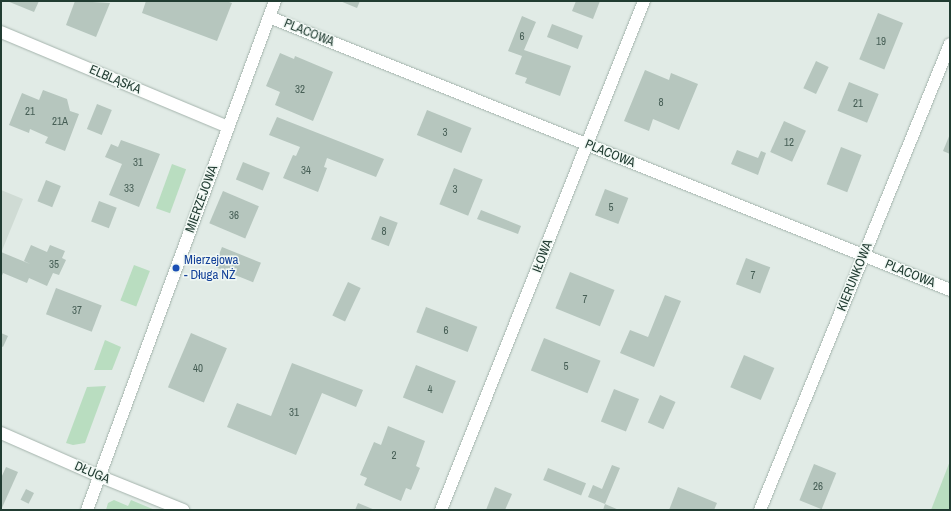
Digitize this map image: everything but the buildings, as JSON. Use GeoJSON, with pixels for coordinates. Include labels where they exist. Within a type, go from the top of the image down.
{"type":"FeatureCollection","features":[{"type":"Feature","properties":{"kind":"street","name":"MIERZEJOWA"},"geometry":{"type":"LineString","coordinates":[[87,510],[275,1]]}},
{"type":"Feature","properties":{"kind":"street","name":"IŁOWA"},"geometry":{"type":"LineString","coordinates":[[441,510],[644,1]]}},
{"type":"Feature","properties":{"kind":"street","name":"PLACOWA"},"geometry":{"type":"LineString","coordinates":[[269,17],[950,290]]}},
{"type":"Feature","properties":{"kind":"street","name":"ELBLĄSKA"},"geometry":{"type":"LineString","coordinates":[[1,32],[228,127]]}},
{"type":"Feature","properties":{"kind":"street","name":"KIERUNKOWA"},"geometry":{"type":"LineString","coordinates":[[760,510],[950,44]]}},
{"type":"Feature","properties":{"kind":"street","name":"DŁUGA"},"geometry":{"type":"LineString","coordinates":[[1,433],[183,510]]}},
{"type":"Feature","properties":{"kind":"shaded area"},"geometry":{"type":"Polygon","coordinates":[[[1,190],[23,199],[1,253],[1,190]]]}},
{"type":"Feature","properties":{"kind":"green space"},"geometry":{"type":"Polygon","coordinates":[[[172,164],[186,169],[170,213],[156,208],[172,164]]]}},
{"type":"Feature","properties":{"kind":"green space"},"geometry":{"type":"Polygon","coordinates":[[[134,265],[150,271],[136,307],[120,300],[134,265]]]}},
{"type":"Feature","properties":{"kind":"green space"},"geometry":{"type":"Polygon","coordinates":[[[105,340],[121,347],[112,370],[94,370],[105,340]]]}},
{"type":"Feature","properties":{"kind":"green space"},"geometry":{"type":"Polygon","coordinates":[[[106,386],[85,443],[73,445],[66,443],[87,387],[106,386]]]}},
{"type":"Feature","properties":{"kind":"green space"},"geometry":{"type":"Polygon","coordinates":[[[950,461],[950,510],[931,510],[950,461]]]}},
{"type":"Feature","properties":{"kind":"green space"},"geometry":{"type":"Polygon","coordinates":[[[114,500],[128,506],[131,500],[155,510],[106,510],[108,503],[114,500]]]}},
{"type":"Feature","properties":{"kind":"place","name":"Mierzejowa - Długa NŻ"},"geometry":{"type":"Point","coordinates":[176,268]}}]}
